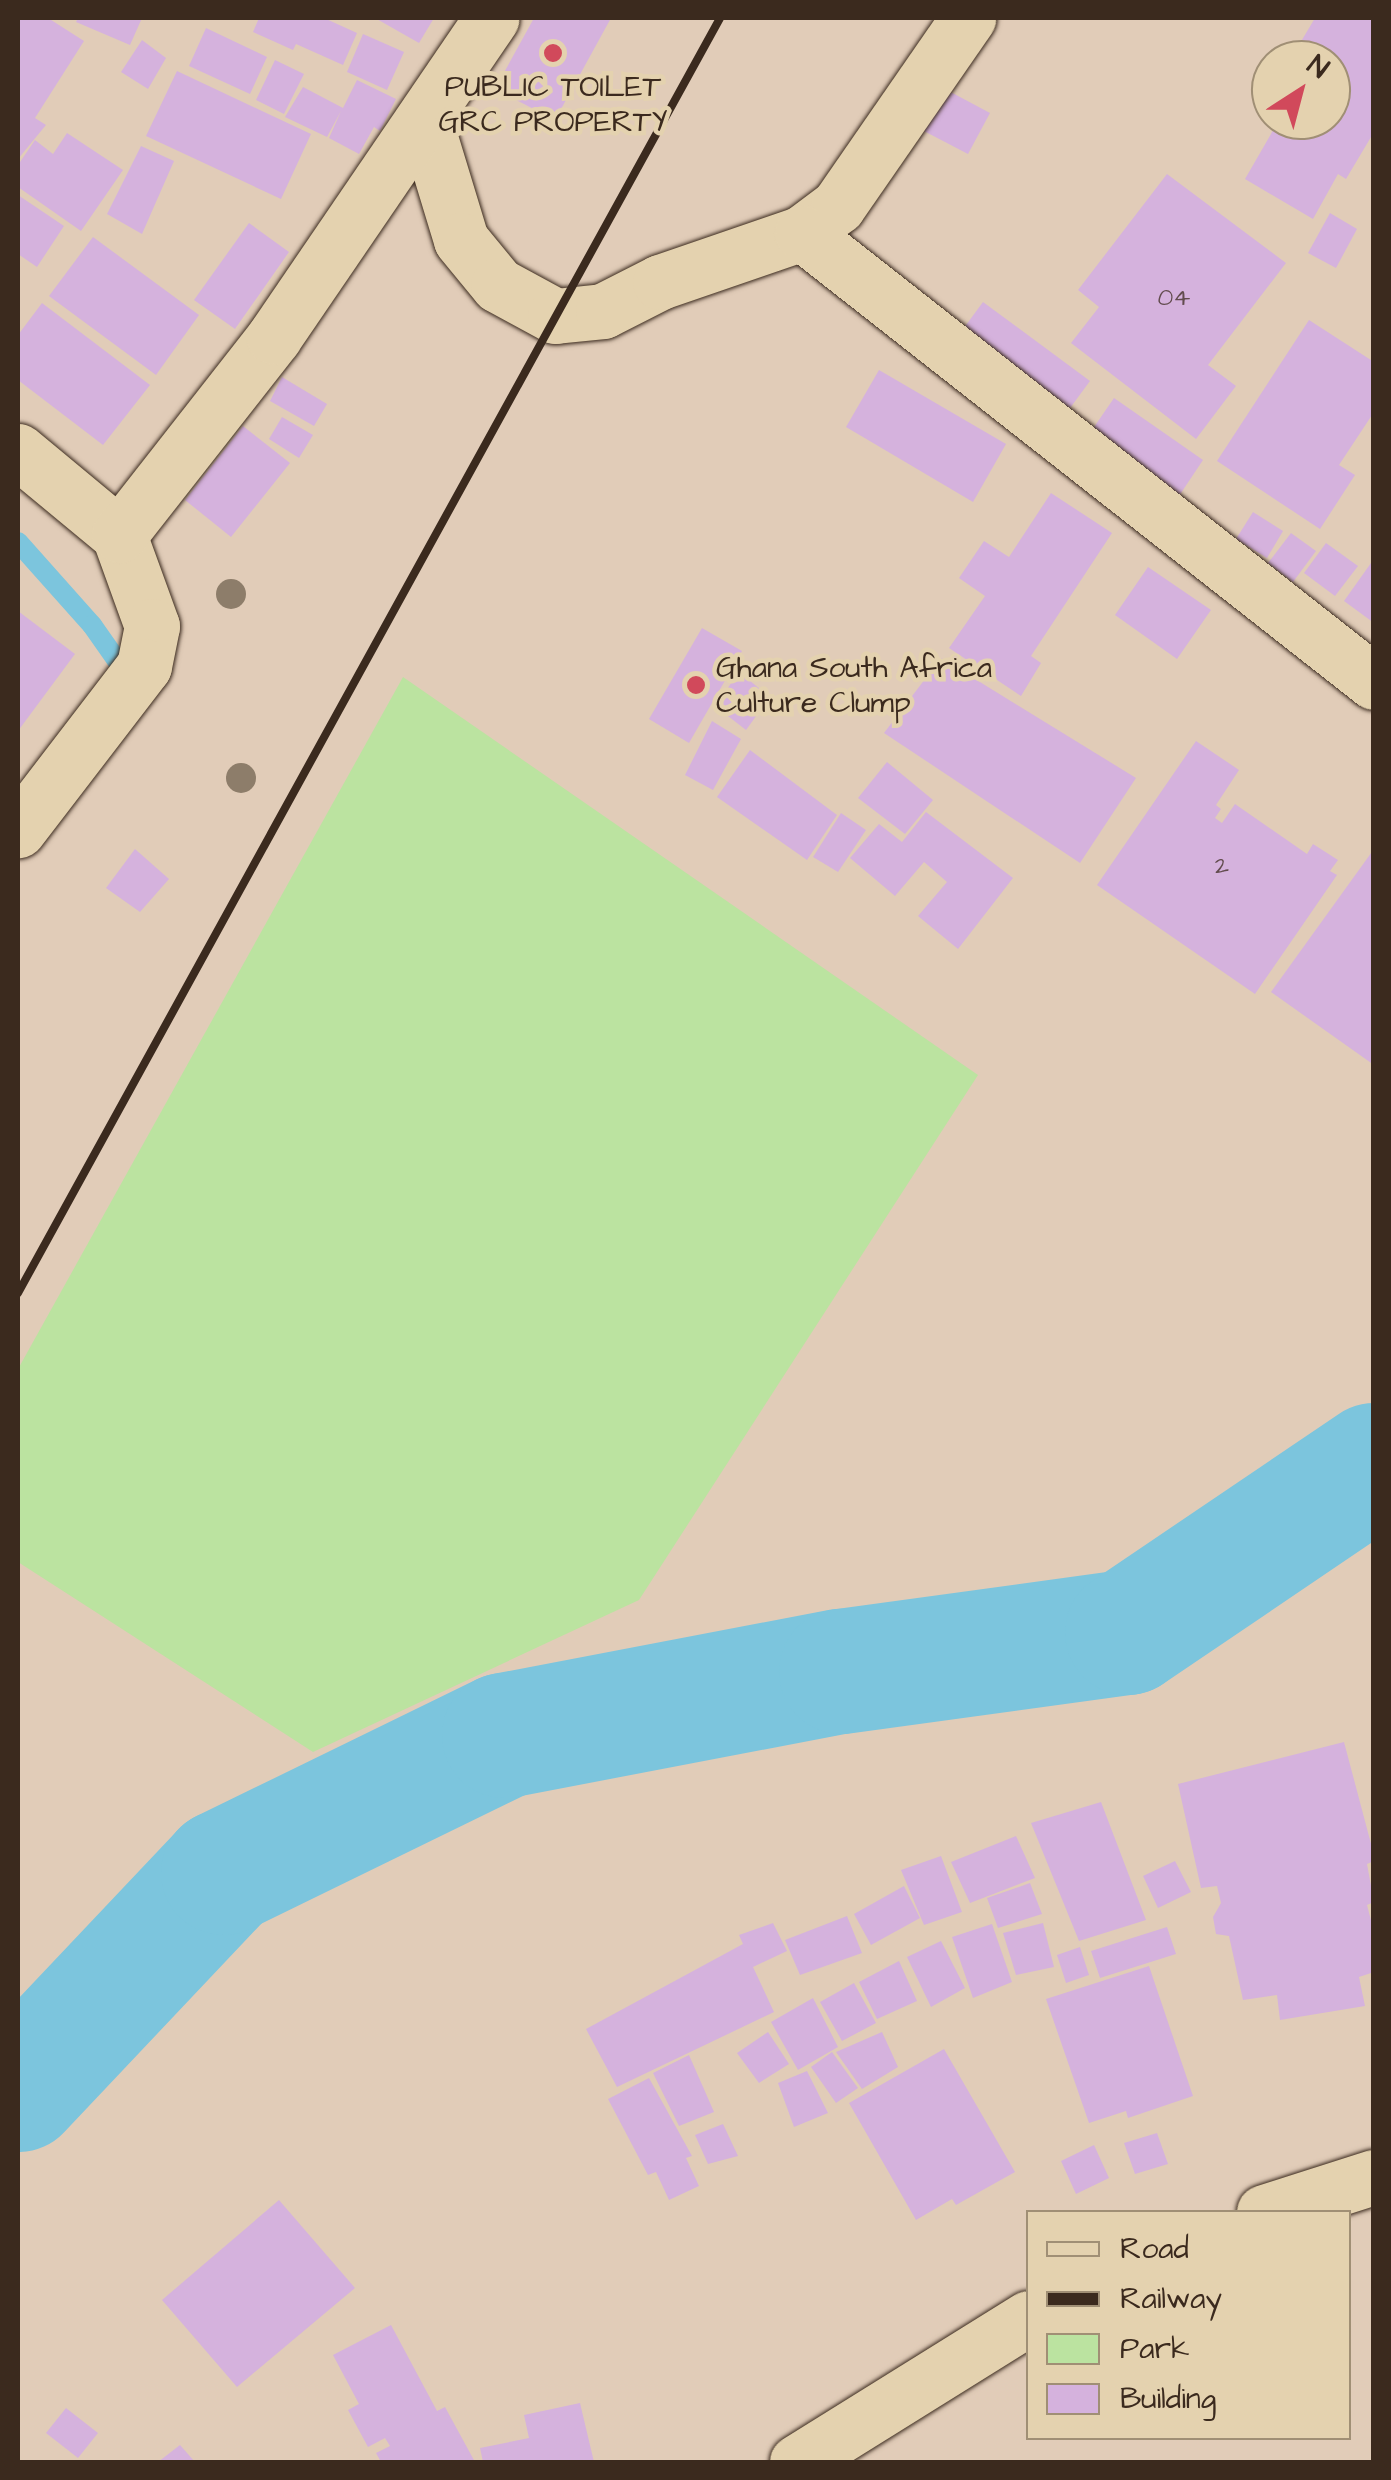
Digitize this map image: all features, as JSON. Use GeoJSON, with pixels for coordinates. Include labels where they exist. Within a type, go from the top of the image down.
{"type":"FeatureCollection","features":[{"type":"Feature","properties":{"kind":"street"},"geometry":{"type":"LineString","coordinates":[[119,535],[274,337],[492,18]]}},
{"type":"Feature","properties":{"kind":"street"},"geometry":{"type":"LineString","coordinates":[[424,118],[460,240],[498,285],[555,316],[603,311],[660,282],[802,234],[838,206],[968,18]]}},
{"type":"Feature","properties":{"kind":"street"},"geometry":{"type":"LineString","coordinates":[[802,234],[1374,682]]}},
{"type":"Feature","properties":{"kind":"street"},"geometry":{"type":"LineString","coordinates":[[18,451],[119,535],[152,626],[144,666],[18,830]]}},
{"type":"Feature","properties":{"kind":"street"},"geometry":{"type":"LineString","coordinates":[[1270,2210],[1374,2176]]}},
{"type":"Feature","properties":{"kind":"street"},"geometry":{"type":"LineString","coordinates":[[797,2462],[1026,2319]]}},
{"type":"Feature","properties":{"kind":"green space"},"geometry":{"type":"Polygon","coordinates":[[[403,677],[978,1075],[639,1600],[313,1752],[18,1562],[18,1369],[403,677]]]}},
{"type":"Feature","properties":{"kind":"building"},"geometry":{"type":"Polygon","coordinates":[[[18,18],[48,18],[84,41],[35,118],[46,125],[18,159],[18,18]]]}},
{"type":"Feature","properties":{"kind":"building"},"geometry":{"type":"Polygon","coordinates":[[[78,18],[142,18],[130,45],[76,22],[78,18]]]}},
{"type":"Feature","properties":{"kind":"building"},"geometry":{"type":"Polygon","coordinates":[[[259,18],[324,18],[357,33],[343,65],[296,44],[293,50],[253,32],[259,18]]]}},
{"type":"Feature","properties":{"kind":"building"},"geometry":{"type":"Polygon","coordinates":[[[375,18],[434,18],[419,43],[375,18]]]}},
{"type":"Feature","properties":{"kind":"building","name":"PUBLIC TOILET GRC PROPERTY"},"geometry":{"type":"Polygon","coordinates":[[[534,18],[611,18],[555,120],[495,89],[534,18]]]}},
{"type":"Feature","properties":{"kind":"building"},"geometry":{"type":"Polygon","coordinates":[[[1315,18],[1374,18],[1374,132],[1346,179],[1338,174],[1313,219],[1245,179],[1267,140],[1351,140],[1351,40],[1302,40],[1315,18]]]}},
{"type":"Feature","properties":{"kind":"building"},"geometry":{"type":"Polygon","coordinates":[[[206,28],[267,57],[250,94],[189,66],[206,28]]]}},
{"type":"Feature","properties":{"kind":"building"},"geometry":{"type":"Polygon","coordinates":[[[363,34],[404,52],[387,90],[347,72],[363,34]]]}},
{"type":"Feature","properties":{"kind":"building"},"geometry":{"type":"Polygon","coordinates":[[[142,40],[166,58],[148,89],[121,72],[142,40]]]}},
{"type":"Feature","properties":{"kind":"building"},"geometry":{"type":"Polygon","coordinates":[[[275,60],[304,74],[284,114],[256,100],[275,60]]]}},
{"type":"Feature","properties":{"kind":"building"},"geometry":{"type":"Polygon","coordinates":[[[177,71],[311,134],[281,199],[146,136],[177,71]]]}},
{"type":"Feature","properties":{"kind":"building"},"geometry":{"type":"Polygon","coordinates":[[[357,80],[396,99],[380,131],[374,127],[359,154],[329,138],[341,111],[327,137],[285,117],[303,87],[343,108],[357,80]]]}},
{"type":"Feature","properties":{"kind":"building"},"geometry":{"type":"Polygon","coordinates":[[[945,89],[990,113],[968,154],[922,130],[945,89]]]}},
{"type":"Feature","properties":{"kind":"building"},"geometry":{"type":"Polygon","coordinates":[[[67,133],[123,170],[81,231],[18,187],[18,165],[35,140],[53,154],[67,133]]]}},
{"type":"Feature","properties":{"kind":"building"},"geometry":{"type":"Polygon","coordinates":[[[141,146],[174,161],[142,234],[107,214],[141,146]]]}},
{"type":"Feature","properties":{"kind":"building"},"geometry":{"type":"Polygon","coordinates":[[[1167,174],[1286,263],[1208,365],[1236,386],[1196,439],[1071,343],[1099,307],[1078,290],[1167,174]]]}},
{"type":"Feature","properties":{"kind":"building"},"geometry":{"type":"Polygon","coordinates":[[[18,195],[64,226],[37,267],[18,254],[18,195]]]}},
{"type":"Feature","properties":{"kind":"building"},"geometry":{"type":"Polygon","coordinates":[[[1330,213],[1357,229],[1336,268],[1308,253],[1330,213]]]}},
{"type":"Feature","properties":{"kind":"building"},"geometry":{"type":"Polygon","coordinates":[[[249,223],[289,252],[235,329],[194,300],[249,223]]]}},
{"type":"Feature","properties":{"kind":"building"},"geometry":{"type":"Polygon","coordinates":[[[93,237],[199,315],[156,375],[49,296],[93,237]]]}},
{"type":"Feature","properties":{"kind":"building"},"geometry":{"type":"Polygon","coordinates":[[[983,302],[1090,381],[1059,423],[952,344],[983,302]]]}},
{"type":"Feature","properties":{"kind":"building"},"geometry":{"type":"Polygon","coordinates":[[[42,303],[150,385],[103,445],[18,380],[18,335],[42,303]]]}},
{"type":"Feature","properties":{"kind":"building"},"geometry":{"type":"Polygon","coordinates":[[[1309,320],[1374,362],[1374,412],[1339,465],[1355,475],[1320,529],[1217,461],[1309,320]]]}},
{"type":"Feature","properties":{"kind":"building"},"geometry":{"type":"Polygon","coordinates":[[[879,370],[1006,444],[973,502],[846,427],[879,370]]]}},
{"type":"Feature","properties":{"kind":"building"},"geometry":{"type":"Polygon","coordinates":[[[282,377],[327,404],[314,426],[270,401],[282,377]]]}},
{"type":"Feature","properties":{"kind":"building"},"geometry":{"type":"Polygon","coordinates":[[[1114,398],[1203,460],[1169,511],[1079,449],[1114,398]]]}},
{"type":"Feature","properties":{"kind":"building"},"geometry":{"type":"Polygon","coordinates":[[[282,417],[313,435],[299,458],[269,439],[282,417]]]}},
{"type":"Feature","properties":{"kind":"building"},"geometry":{"type":"Polygon","coordinates":[[[243,426],[290,463],[231,537],[185,500],[243,426]]]}},
{"type":"Feature","properties":{"kind":"building"},"geometry":{"type":"Polygon","coordinates":[[[1051,493],[1112,533],[1031,656],[1041,663],[1021,696],[949,648],[985,596],[959,578],[984,541],[1009,557],[1051,493]]]}},
{"type":"Feature","properties":{"kind":"building"},"geometry":{"type":"Polygon","coordinates":[[[1253,512],[1283,531],[1267,558],[1236,539],[1253,512]]]}},
{"type":"Feature","properties":{"kind":"building"},"geometry":{"type":"Polygon","coordinates":[[[1291,533],[1316,551],[1293,582],[1268,563],[1291,533]]]}},
{"type":"Feature","properties":{"kind":"building"},"geometry":{"type":"Polygon","coordinates":[[[1326,543],[1358,566],[1335,596],[1304,573],[1326,543]]]}},
{"type":"Feature","properties":{"kind":"building"},"geometry":{"type":"Polygon","coordinates":[[[1374,564],[1374,623],[1344,601],[1374,564]]]}},
{"type":"Feature","properties":{"kind":"building"},"geometry":{"type":"Polygon","coordinates":[[[1148,567],[1211,610],[1177,659],[1115,615],[1148,567]]]}},
{"type":"Feature","properties":{"kind":"building"},"geometry":{"type":"Polygon","coordinates":[[[18,611],[75,654],[18,731],[18,611]]]}},
{"type":"Feature","properties":{"kind":"building","name":"Ghana South Africa Culture Clump"},"geometry":{"type":"Polygon","coordinates":[[[702,628],[742,651],[689,743],[649,719],[702,628]]]}},
{"type":"Feature","properties":{"kind":"building"},"geometry":{"type":"Polygon","coordinates":[[[941,658],[1136,778],[1080,863],[884,733],[941,658]]]}},
{"type":"Feature","properties":{"kind":"building"},"geometry":{"type":"Polygon","coordinates":[[[739,672],[770,697],[746,730],[715,706],[739,672]]]}},
{"type":"Feature","properties":{"kind":"building"},"geometry":{"type":"Polygon","coordinates":[[[712,721],[741,739],[713,790],[685,775],[712,721]]]}},
{"type":"Feature","properties":{"kind":"building"},"geometry":{"type":"Polygon","coordinates":[[[1196,741],[1239,770],[1216,805],[1221,809],[1215,818],[1222,823],[1235,804],[1307,854],[1313,844],[1338,860],[1330,871],[1337,875],[1255,994],[1097,885],[1196,741]]]}},
{"type":"Feature","properties":{"kind":"building"},"geometry":{"type":"Polygon","coordinates":[[[750,750],[837,815],[807,860],[717,797],[750,750]]]}},
{"type":"Feature","properties":{"kind":"building"},"geometry":{"type":"Polygon","coordinates":[[[887,762],[933,800],[905,834],[858,798],[887,762]]]}},
{"type":"Feature","properties":{"kind":"building"},"geometry":{"type":"Polygon","coordinates":[[[926,812],[1013,878],[958,949],[918,916],[947,882],[924,862],[895,896],[850,858],[879,824],[902,842],[926,812]]]}},
{"type":"Feature","properties":{"kind":"building"},"geometry":{"type":"Polygon","coordinates":[[[841,813],[866,830],[838,872],[813,857],[841,813]]]}},
{"type":"Feature","properties":{"kind":"building"},"geometry":{"type":"Polygon","coordinates":[[[135,849],[169,879],[140,912],[106,888],[135,849]]]}},
{"type":"Feature","properties":{"kind":"building"},"geometry":{"type":"Polygon","coordinates":[[[1374,849],[1374,1065],[1271,992],[1374,849]]]}},
{"type":"Feature","properties":{"kind":"building"},"geometry":{"type":"Polygon","coordinates":[[[1344,1742],[1374,1855],[1374,1861],[1367,1864],[1374,1902],[1367,1905],[1374,1932],[1374,1972],[1359,1977],[1365,2006],[1280,2020],[1277,1995],[1243,2000],[1229,1936],[1216,1934],[1213,1917],[1221,1903],[1217,1886],[1201,1888],[1178,1784],[1344,1742]]]}},
{"type":"Feature","properties":{"kind":"building"},"geometry":{"type":"Polygon","coordinates":[[[1101,1802],[1146,1920],[1079,1941],[1031,1823],[1101,1802]]]}},
{"type":"Feature","properties":{"kind":"building"},"geometry":{"type":"Polygon","coordinates":[[[1016,1836],[1035,1878],[970,1903],[951,1862],[1016,1836]]]}},
{"type":"Feature","properties":{"kind":"building"},"geometry":{"type":"Polygon","coordinates":[[[941,1856],[962,1912],[924,1925],[901,1870],[941,1856]]]}},
{"type":"Feature","properties":{"kind":"building"},"geometry":{"type":"Polygon","coordinates":[[[1175,1861],[1191,1892],[1158,1908],[1143,1876],[1175,1861]]]}},
{"type":"Feature","properties":{"kind":"building"},"geometry":{"type":"Polygon","coordinates":[[[1030,1883],[1042,1914],[998,1928],[987,1898],[1030,1883]]]}},
{"type":"Feature","properties":{"kind":"building"},"geometry":{"type":"Polygon","coordinates":[[[904,1886],[920,1918],[871,1945],[854,1914],[904,1886]]]}},
{"type":"Feature","properties":{"kind":"building"},"geometry":{"type":"Polygon","coordinates":[[[847,1916],[862,1953],[800,1975],[785,1940],[847,1916]]]}},
{"type":"Feature","properties":{"kind":"building"},"geometry":{"type":"Polygon","coordinates":[[[773,1923],[787,1951],[753,1967],[774,2012],[617,2087],[586,2029],[743,1944],[739,1935],[773,1923]]]}},
{"type":"Feature","properties":{"kind":"building"},"geometry":{"type":"Polygon","coordinates":[[[1043,1923],[1054,1967],[1016,1975],[1003,1933],[1043,1923]]]}},
{"type":"Feature","properties":{"kind":"building"},"geometry":{"type":"Polygon","coordinates":[[[992,1924],[1012,1982],[973,1998],[952,1937],[992,1924]]]}},
{"type":"Feature","properties":{"kind":"building"},"geometry":{"type":"Polygon","coordinates":[[[1167,1927],[1176,1954],[1100,1978],[1091,1951],[1167,1927]]]}},
{"type":"Feature","properties":{"kind":"building"},"geometry":{"type":"Polygon","coordinates":[[[941,1941],[965,1988],[931,2007],[907,1957],[941,1941]]]}},
{"type":"Feature","properties":{"kind":"building"},"geometry":{"type":"Polygon","coordinates":[[[1080,1947],[1089,1975],[1066,1983],[1057,1955],[1080,1947]]]}},
{"type":"Feature","properties":{"kind":"building"},"geometry":{"type":"Polygon","coordinates":[[[899,1961],[917,2001],[877,2019],[859,1982],[899,1961]]]}},
{"type":"Feature","properties":{"kind":"building"},"geometry":{"type":"Polygon","coordinates":[[[1149,1966],[1193,2096],[1128,2118],[1126,2111],[1089,2123],[1046,1999],[1149,1966]]]}},
{"type":"Feature","properties":{"kind":"building"},"geometry":{"type":"Polygon","coordinates":[[[854,1983],[876,2023],[842,2041],[820,2002],[854,1983]]]}},
{"type":"Feature","properties":{"kind":"building"},"geometry":{"type":"Polygon","coordinates":[[[813,1998],[838,2047],[798,2070],[771,2022],[813,1998]]]}},
{"type":"Feature","properties":{"kind":"building"},"geometry":{"type":"Polygon","coordinates":[[[768,2032],[789,2064],[759,2083],[737,2053],[768,2032]]]}},
{"type":"Feature","properties":{"kind":"building"},"geometry":{"type":"Polygon","coordinates":[[[882,2032],[898,2067],[862,2089],[836,2052],[882,2032]]]}},
{"type":"Feature","properties":{"kind":"building"},"geometry":{"type":"Polygon","coordinates":[[[944,2049],[1015,2172],[956,2205],[952,2199],[916,2220],[849,2103],[944,2049]]]}},
{"type":"Feature","properties":{"kind":"building"},"geometry":{"type":"Polygon","coordinates":[[[832,2052],[858,2088],[836,2103],[811,2067],[832,2052]]]}},
{"type":"Feature","properties":{"kind":"building"},"geometry":{"type":"Polygon","coordinates":[[[689,2055],[714,2112],[679,2126],[653,2073],[689,2055]]]}},
{"type":"Feature","properties":{"kind":"building"},"geometry":{"type":"Polygon","coordinates":[[[807,2071],[828,2113],[794,2127],[778,2083],[807,2071]]]}},
{"type":"Feature","properties":{"kind":"building"},"geometry":{"type":"Polygon","coordinates":[[[649,2078],[692,2156],[686,2158],[699,2186],[669,2200],[656,2172],[648,2175],[608,2099],[649,2078]]]}},
{"type":"Feature","properties":{"kind":"building"},"geometry":{"type":"Polygon","coordinates":[[[723,2124],[738,2156],[708,2164],[695,2135],[723,2124]]]}},
{"type":"Feature","properties":{"kind":"building"},"geometry":{"type":"Polygon","coordinates":[[[1157,2133],[1168,2164],[1135,2174],[1124,2143],[1157,2133]]]}},
{"type":"Feature","properties":{"kind":"building"},"geometry":{"type":"Polygon","coordinates":[[[1094,2145],[1109,2178],[1076,2194],[1061,2161],[1094,2145]]]}},
{"type":"Feature","properties":{"kind":"building"},"geometry":{"type":"Polygon","coordinates":[[[279,2200],[355,2288],[237,2387],[162,2300],[279,2200]]]}},
{"type":"Feature","properties":{"kind":"building"},"geometry":{"type":"Polygon","coordinates":[[[391,2325],[437,2411],[445,2407],[475,2462],[381,2462],[376,2453],[390,2446],[385,2438],[368,2447],[348,2410],[359,2404],[333,2355],[391,2325]]]}},
{"type":"Feature","properties":{"kind":"building"},"geometry":{"type":"Polygon","coordinates":[[[580,2403],[594,2462],[483,2462],[480,2448],[529,2438],[524,2415],[580,2403]]]}},
{"type":"Feature","properties":{"kind":"building"},"geometry":{"type":"Polygon","coordinates":[[[66,2408],[98,2433],[78,2458],[46,2433],[66,2408]]]}},
{"type":"Feature","properties":{"kind":"building"},"geometry":{"type":"Polygon","coordinates":[[[180,2445],[195,2462],[158,2462],[180,2445]]]}},
{"type":"Feature","properties":{"kind":"waterway"},"geometry":{"type":"LineString","coordinates":[[18,542],[92,625],[130,679]]}},
{"type":"Feature","properties":{"kind":"waterway"},"geometry":{"type":"LineString","coordinates":[[18,2089],[223,1872],[504,1735],[841,1671],[1127,1632],[1374,1465]]}},
{"type":"Feature","properties":{"kind":"railway"},"geometry":{"type":"LineString","coordinates":[[18,1293],[720,18]]}},
{"type":"Feature","properties":{"kind":"place","name":"PUBLIC TOILET GRC PROPERTY"},"geometry":{"type":"Point","coordinates":[553,53]}},
{"type":"Feature","properties":{"kind":"place","name":"Ghana South Africa Culture Clump"},"geometry":{"type":"Point","coordinates":[696,685]}}]}
